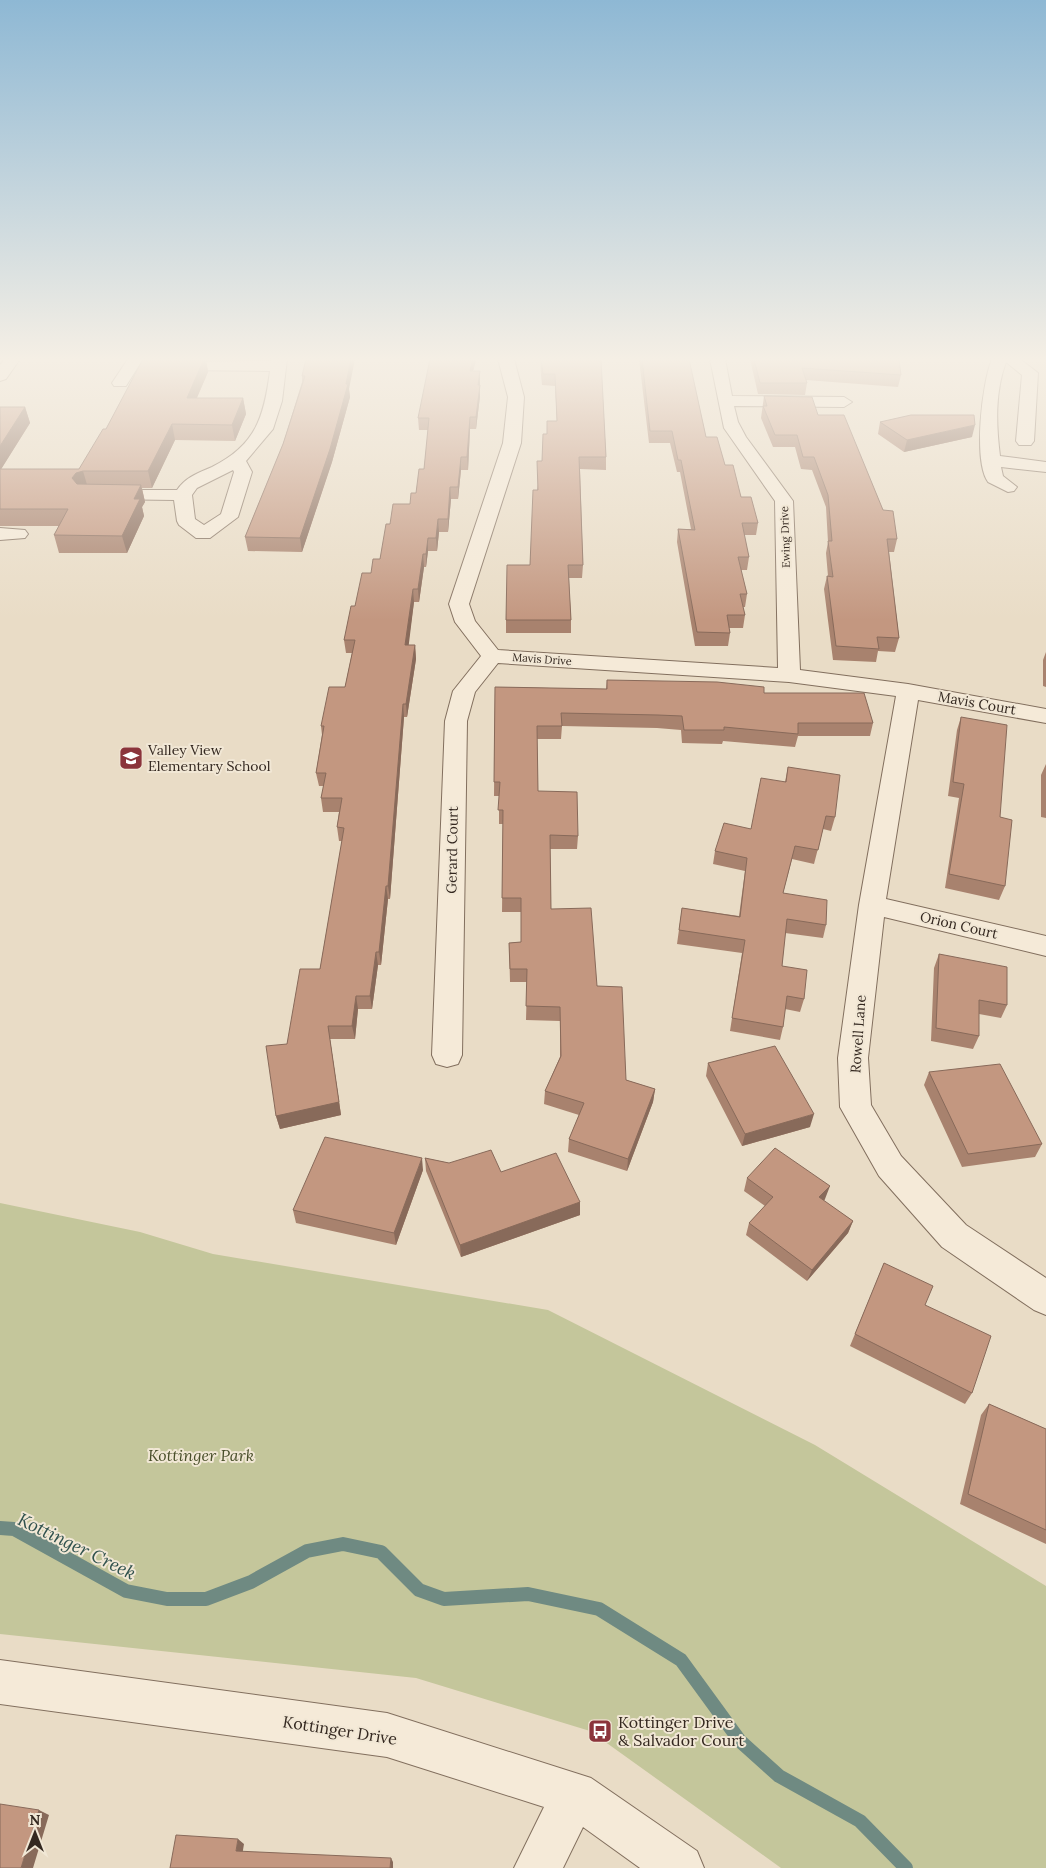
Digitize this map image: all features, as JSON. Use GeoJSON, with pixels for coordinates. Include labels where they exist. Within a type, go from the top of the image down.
{"type":"FeatureCollection","features":[{"type":"Feature","properties":{"kind":"street"},"geometry":{"type":"LineString","coordinates":[[237,461],[243,472],[228,517],[202,534],[186,521],[184,495],[190,484],[237,461],[250,446]]}},
{"type":"Feature","properties":{"kind":"street","name":"Mavis Drive"},"geometry":{"type":"LineString","coordinates":[[511,446],[459,604],[465,622],[492,656],[789,675],[908,690]]}},
{"type":"Feature","properties":{"kind":"street","name":"Ewing Drive"},"geometry":{"type":"LineString","coordinates":[[745,446],[776,485],[784,501],[789,675]]}},
{"type":"Feature","properties":{"kind":"street"},"geometry":{"type":"LineString","coordinates":[[989,446],[994,478],[1008,487]]}},
{"type":"Feature","properties":{"kind":"street"},"geometry":{"type":"LineString","coordinates":[[991,460],[1046,467]]}},
{"type":"Feature","properties":{"kind":"street"},"geometry":{"type":"LineString","coordinates":[[88,495],[184,495]]}},
{"type":"Feature","properties":{"kind":"street","name":"Gerard Court"},"geometry":{"type":"LineString","coordinates":[[447,1055],[456,721],[464,691],[492,656]]}},
{"type":"Feature","properties":{"kind":"street","name":"Mavis Court"},"geometry":{"type":"LineString","coordinates":[[908,690],[1046,716]]}},
{"type":"Feature","properties":{"kind":"street","name":"Rowell Lane"},"geometry":{"type":"LineString","coordinates":[[908,690],[872,905],[853,1058],[856,1107],[890,1166],[954,1236],[1046,1298]]}},
{"type":"Feature","properties":{"kind":"street","name":"Orion Court"},"geometry":{"type":"LineString","coordinates":[[872,905],[1046,946]]}},
{"type":"Feature","properties":{"kind":"street","name":"Kottinger Drive"},"geometry":{"type":"LineString","coordinates":[[0,1682],[387,1735],[575,1794],[680,1868]]}},
{"type":"Feature","properties":{"kind":"street"},"geometry":{"type":"LineString","coordinates":[[538,1868],[575,1794]]}},
{"type":"Feature","properties":{"kind":"green space","name":"Kottinger Park"},"geometry":{"type":"Polygon","coordinates":[[[0,1203],[140,1232],[213,1254],[548,1310],[815,1445],[1046,1586],[1046,1868],[781,1868],[590,1731],[416,1678],[0,1634],[0,1203]]]}},
{"type":"Feature","properties":{"kind":"building"},"geometry":{"type":"Polygon","coordinates":[[[93,446],[161,446],[148,471],[83,471],[76,473],[72,478],[77,484],[141,485],[134,499],[140,499],[122,536],[54,535],[68,509],[0,509],[0,469],[79,469],[93,446]]]}},
{"type":"Feature","properties":{"kind":"building"},"geometry":{"type":"Polygon","coordinates":[[[282,446],[331,446],[300,538],[245,537],[282,446]]]}},
{"type":"Feature","properties":{"kind":"building"},"geometry":{"type":"Polygon","coordinates":[[[426,446],[468,446],[467,457],[461,457],[458,487],[450,487],[448,519],[438,519],[436,538],[428,538],[426,554],[423,554],[418,589],[413,589],[405,645],[415,645],[406,704],[403,704],[388,886],[386,886],[379,952],[376,952],[370,996],[356,996],[352,1026],[328,1026],[339,1102],[276,1116],[266,1046],[287,1044],[300,969],[320,969],[344,828],[337,827],[342,798],[321,798],[326,773],[316,773],[324,726],[321,726],[329,687],[345,687],[355,640],[344,640],[351,606],[355,606],[362,573],[371,573],[373,559],[380,559],[386,524],[390,524],[393,504],[410,504],[411,493],[416,493],[419,469],[424,469],[426,446]]]}},
{"type":"Feature","properties":{"kind":"building"},"geometry":{"type":"Polygon","coordinates":[[[543,446],[605,446],[606,457],[579,457],[583,565],[568,565],[571,620],[506,620],[507,565],[530,565],[533,490],[538,490],[537,461],[542,461],[543,446]]]}},
{"type":"Feature","properties":{"kind":"building"},"geometry":{"type":"Polygon","coordinates":[[[675,446],[720,446],[725,465],[733,465],[741,497],[751,497],[758,523],[742,523],[749,557],[738,557],[747,594],[740,594],[745,615],[727,615],[730,633],[697,632],[678,529],[695,530],[681,460],[678,460],[675,446]]]}},
{"type":"Feature","properties":{"kind":"building"},"geometry":{"type":"Polygon","coordinates":[[[800,446],[857,446],[883,510],[893,511],[897,539],[887,539],[899,638],[877,637],[879,649],[836,646],[827,576],[833,577],[828,541],[832,541],[828,495],[814,457],[803,457],[800,446]]]}},
{"type":"Feature","properties":{"kind":"building"},"geometry":{"type":"Polygon","coordinates":[[[607,680],[717,682],[764,687],[764,693],[864,693],[873,723],[798,723],[798,734],[724,727],[724,730],[684,730],[682,716],[561,713],[562,726],[537,726],[538,791],[577,792],[578,836],[550,835],[551,909],[591,908],[597,986],[622,987],[626,1080],[655,1089],[628,1159],[569,1139],[584,1103],[545,1091],[561,1056],[560,1007],[526,1006],[527,969],[510,969],[509,943],[521,942],[521,898],[502,898],[503,810],[498,810],[500,782],[494,782],[495,687],[607,689],[607,680]]]}},
{"type":"Feature","properties":{"kind":"building"},"geometry":{"type":"Polygon","coordinates":[[[961,717],[1007,725],[1000,817],[1012,820],[1005,886],[949,874],[964,784],[953,782],[961,717]]]}},
{"type":"Feature","properties":{"kind":"building"},"geometry":{"type":"Polygon","coordinates":[[[788,767],[840,775],[835,817],[826,816],[818,850],[795,846],[783,893],[827,900],[826,925],[787,919],[782,966],[807,970],[804,999],[787,996],[783,1027],[732,1018],[745,940],[679,930],[682,908],[740,917],[747,858],[715,851],[724,823],[751,829],[761,778],[786,782],[788,767]]]}},
{"type":"Feature","properties":{"kind":"building"},"geometry":{"type":"Polygon","coordinates":[[[939,954],[1007,967],[1007,1005],[979,1000],[979,1036],[936,1028],[939,954]]]}},
{"type":"Feature","properties":{"kind":"building"},"geometry":{"type":"Polygon","coordinates":[[[775,1046],[814,1114],[745,1134],[708,1063],[775,1046]]]}},
{"type":"Feature","properties":{"kind":"building"},"geometry":{"type":"Polygon","coordinates":[[[1000,1064],[1042,1144],[968,1154],[929,1072],[1000,1064]]]}},
{"type":"Feature","properties":{"kind":"building"},"geometry":{"type":"Polygon","coordinates":[[[325,1137],[422,1158],[394,1233],[293,1210],[325,1137]]]}},
{"type":"Feature","properties":{"kind":"building"},"geometry":{"type":"Polygon","coordinates":[[[775,1148],[830,1186],[819,1197],[853,1221],[812,1270],[749,1223],[773,1197],[747,1178],[775,1148]]]}},
{"type":"Feature","properties":{"kind":"building"},"geometry":{"type":"Polygon","coordinates":[[[491,1150],[501,1172],[556,1153],[580,1202],[460,1245],[425,1158],[449,1163],[491,1150]]]}},
{"type":"Feature","properties":{"kind":"building"},"geometry":{"type":"Polygon","coordinates":[[[884,1263],[933,1286],[925,1305],[991,1336],[972,1393],[855,1334],[884,1263]]]}},
{"type":"Feature","properties":{"kind":"building"},"geometry":{"type":"Polygon","coordinates":[[[989,1404],[1046,1429],[1046,1530],[968,1494],[989,1404]]]}},
{"type":"Feature","properties":{"kind":"building"},"geometry":{"type":"Polygon","coordinates":[[[0,1804],[39,1810],[21,1868],[0,1868],[0,1804]]]}},
{"type":"Feature","properties":{"kind":"building"},"geometry":{"type":"Polygon","coordinates":[[[176,1835],[238,1839],[236,1851],[391,1858],[390,1868],[170,1868],[176,1835]]]}},
{"type":"Feature","properties":{"kind":"waterway","name":"Kottinger Creek"},"geometry":{"type":"LineString","coordinates":[[0,1528],[14,1529],[126,1591],[167,1599],[206,1599],[251,1582],[307,1551],[343,1544],[381,1552],[419,1590],[444,1599],[528,1594],[599,1609],[681,1660],[740,1741],[779,1776],[860,1821],[906,1868]]}},
{"type":"Feature","properties":{"kind":"place","name":"Valley View Elementary School"},"geometry":{"type":"Point","coordinates":[131,758]}},
{"type":"Feature","properties":{"kind":"place","name":"Kottinger Drive & Salvador Court"},"geometry":{"type":"Point","coordinates":[600,1731]}}]}
